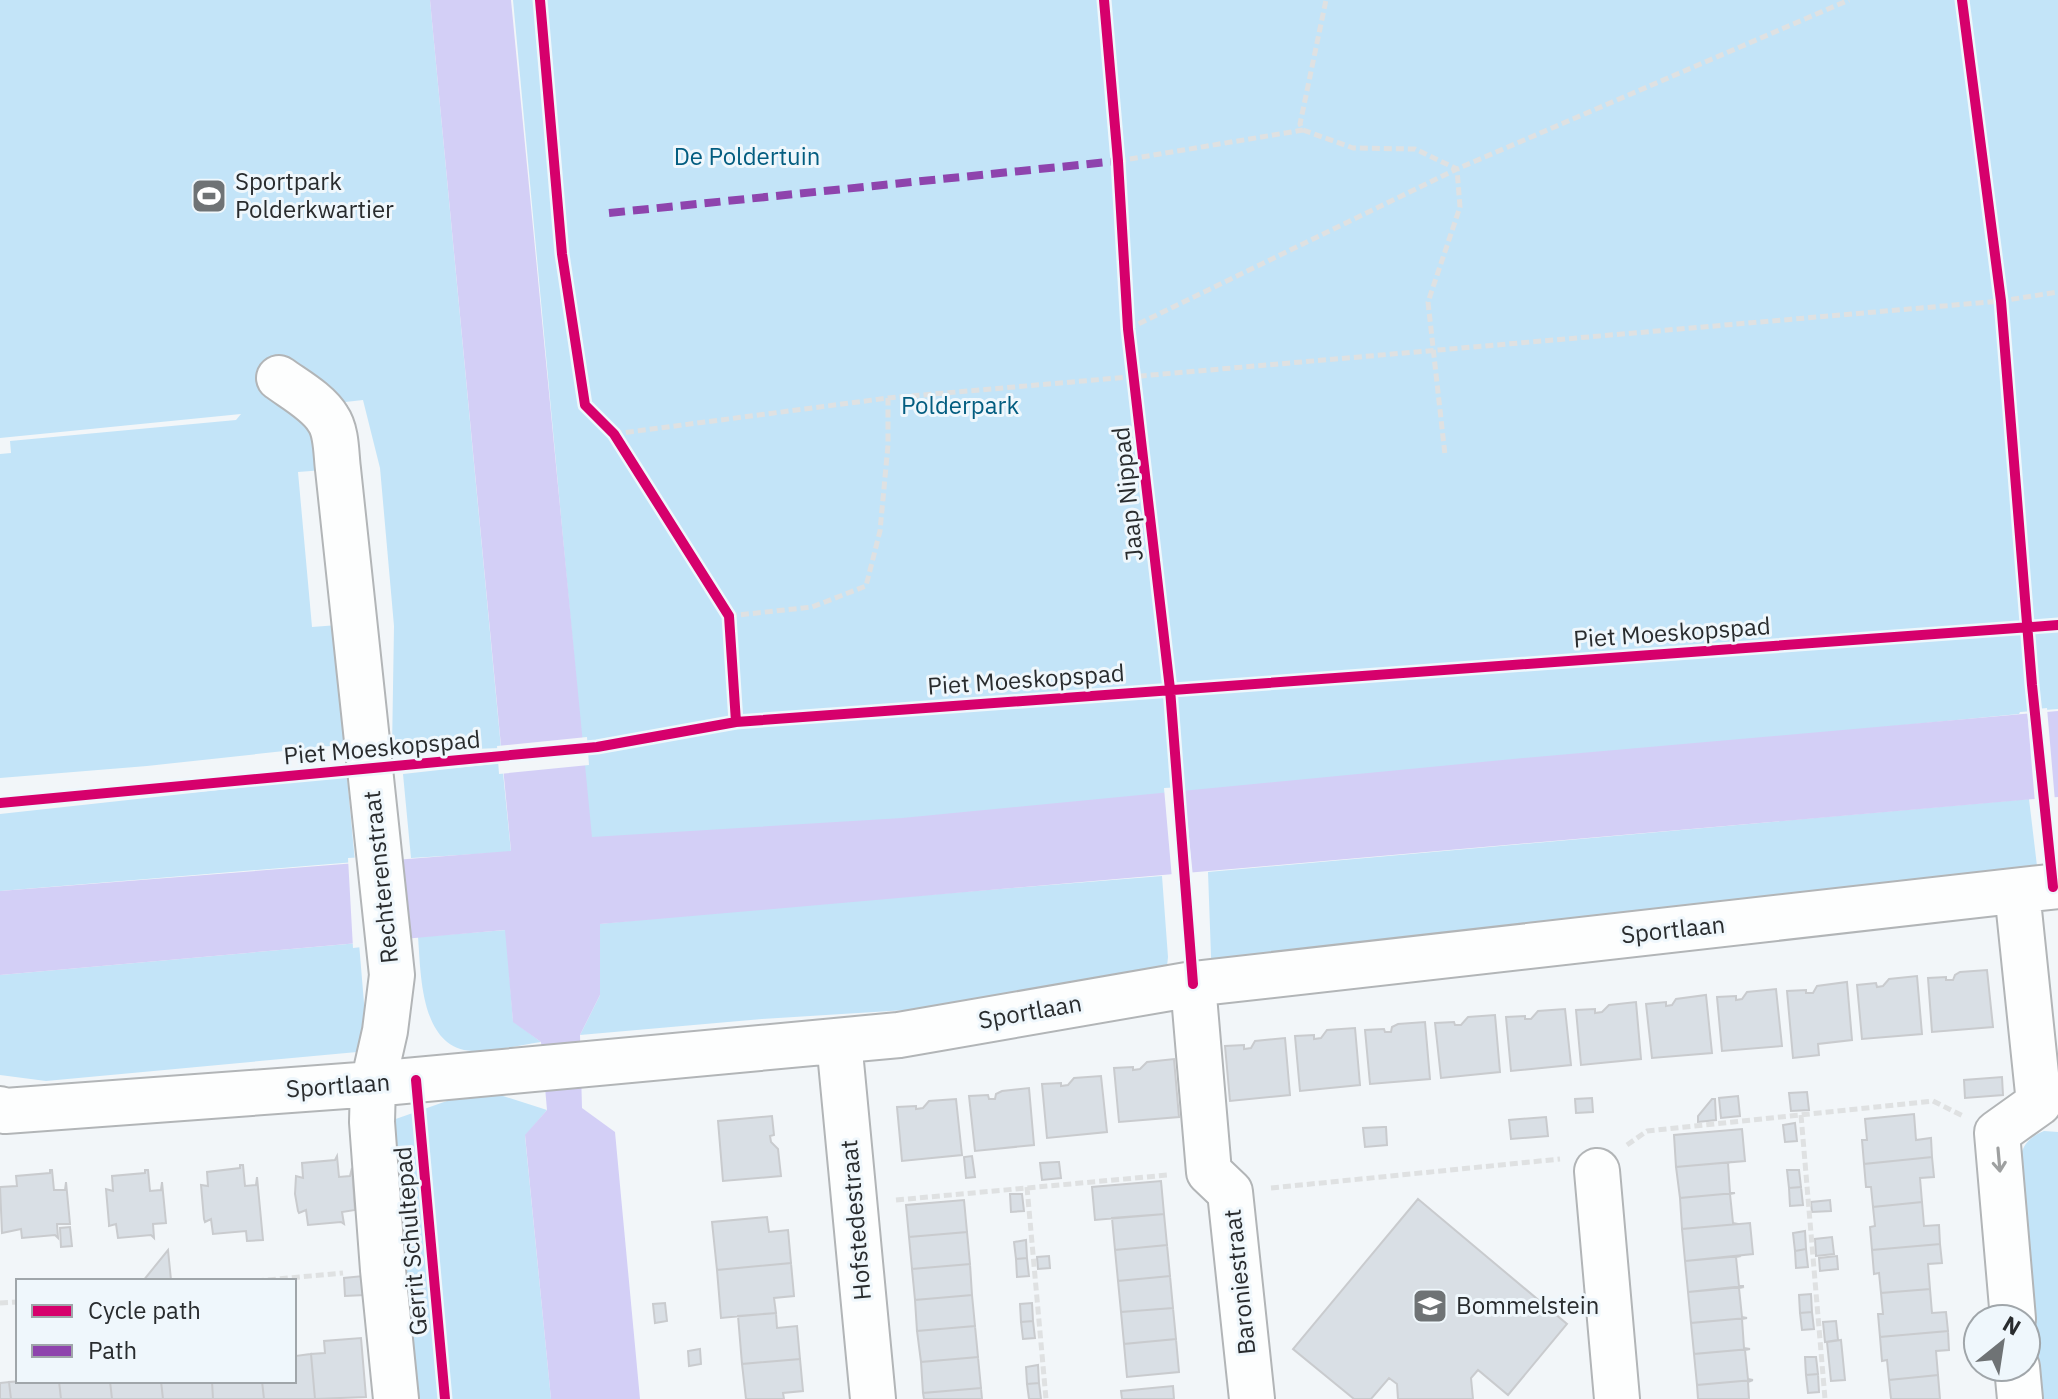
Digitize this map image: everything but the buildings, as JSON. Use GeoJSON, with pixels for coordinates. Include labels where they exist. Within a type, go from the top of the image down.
{"type":"FeatureCollection","features":[{"type":"Feature","properties":{"kind":"street","name":"Rechterenstraat"},"geometry":{"type":"LineString","coordinates":[[279,378],[328,419],[334,439],[392,975],[385,1031],[373,1084],[372,1122],[396,1399]]}},
{"type":"Feature","properties":{"kind":"street","name":"Sportlaan"},"geometry":{"type":"LineString","coordinates":[[0,1109],[373,1084],[899,1035],[1193,984],[2038,889]]}},
{"type":"Feature","properties":{"kind":"street"},"geometry":{"type":"LineString","coordinates":[[2012,1303],[1997,1133],[2048,1108],[2038,889]]}},
{"type":"Feature","properties":{"kind":"street"},"geometry":{"type":"LineString","coordinates":[[1193,984],[1209,1172]]}},
{"type":"Feature","properties":{"kind":"street","name":"Hofstedestraat"},"geometry":{"type":"LineString","coordinates":[[839,1041],[873,1399]]}},
{"type":"Feature","properties":{"kind":"street"},"geometry":{"type":"LineString","coordinates":[[1597,1171],[1617,1399]]}},
{"type":"Feature","properties":{"kind":"street","name":"Baroniestraat"},"geometry":{"type":"LineString","coordinates":[[1209,1172],[1230,1192],[1252,1399]]}},
{"type":"Feature","properties":{"kind":"path"},"geometry":{"type":"LineString","coordinates":[[1303,130],[1300,124],[1326,0]]}},
{"type":"Feature","properties":{"kind":"path"},"geometry":{"type":"LineString","coordinates":[[1128,329],[1457,169],[1849,0]]}},
{"type":"Feature","properties":{"kind":"path"},"geometry":{"type":"LineString","coordinates":[[1118,161],[1303,130],[1353,148],[1415,149],[1457,169]]}},
{"type":"Feature","properties":{"kind":"path"},"geometry":{"type":"LineString","coordinates":[[1117,147],[1119,176]]}},
{"type":"Feature","properties":{"kind":"path"},"geometry":{"type":"LineString","coordinates":[[1445,455],[1428,302],[1460,207],[1457,169]]}},
{"type":"Feature","properties":{"kind":"path"},"geometry":{"type":"LineString","coordinates":[[1999,285],[2002,317]]}},
{"type":"Feature","properties":{"kind":"path"},"geometry":{"type":"LineString","coordinates":[[614,434],[888,398],[2001,301],[2058,292]]}},
{"type":"Feature","properties":{"kind":"path"},"geometry":{"type":"LineString","coordinates":[[1127,314],[1130,341]]}},
{"type":"Feature","properties":{"kind":"path"},"geometry":{"type":"LineString","coordinates":[[729,616],[812,607],[866,586],[880,531],[888,445],[888,398]]}},
{"type":"Feature","properties":{"kind":"path"},"geometry":{"type":"LineString","coordinates":[[604,424],[622,447]]}},
{"type":"Feature","properties":{"kind":"path"},"geometry":{"type":"LineString","coordinates":[[720,603],[729,616],[730,631]]}},
{"type":"Feature","properties":{"kind":"path"},"geometry":{"type":"LineString","coordinates":[[1801,1115],[1825,1399]]}},
{"type":"Feature","properties":{"kind":"path"},"geometry":{"type":"LineString","coordinates":[[855,1205],[1209,1172]]}},
{"type":"Feature","properties":{"kind":"path"},"geometry":{"type":"LineString","coordinates":[[1027,1187],[1046,1399]]}},
{"type":"Feature","properties":{"kind":"path"},"geometry":{"type":"LineString","coordinates":[[279,1279],[383,1270]]}},
{"type":"Feature","properties":{"kind":"green space"},"geometry":{"type":"Polygon","coordinates":[[[0,0],[430,0],[501,748],[392,749],[394,626],[380,468],[363,400],[292,408],[315,431],[324,470],[298,472],[312,627],[338,625],[349,744],[0,778],[0,454],[11,453],[10,441],[236,420],[241,414],[0,438],[0,0]]]}},
{"type":"Feature","properties":{"kind":"green space","name":"Polderpark"},"geometry":{"type":"Polygon","coordinates":[[[513,0],[2058,0],[2058,709],[592,851],[513,0]]]}},
{"type":"Feature","properties":{"kind":"green space"},"geometry":{"type":"Polygon","coordinates":[[[502,763],[511,852],[411,858],[403,774],[502,763]]]}},
{"type":"Feature","properties":{"kind":"green space"},"geometry":{"type":"Polygon","coordinates":[[[347,776],[355,862],[0,891],[0,814],[347,776]]]}},
{"type":"Feature","properties":{"kind":"green space"},"geometry":{"type":"Polygon","coordinates":[[[2029,799],[2037,866],[2006,877],[1212,984],[1208,872],[2029,799]]]}},
{"type":"Feature","properties":{"kind":"green space"},"geometry":{"type":"Polygon","coordinates":[[[1162,876],[1168,957],[1164,994],[762,1019],[580,1035],[600,995],[599,924],[1162,876]]]}},
{"type":"Feature","properties":{"kind":"green space"},"geometry":{"type":"Polygon","coordinates":[[[506,930],[513,1021],[541,1042],[480,1051],[455,1047],[442,1037],[427,1007],[418,937],[506,930]]]}},
{"type":"Feature","properties":{"kind":"green space"},"geometry":{"type":"Polygon","coordinates":[[[359,943],[368,1051],[46,1081],[0,1075],[0,975],[359,943]]]}},
{"type":"Feature","properties":{"kind":"green space"},"geometry":{"type":"Polygon","coordinates":[[[481,1089],[547,1110],[525,1136],[551,1399],[416,1399],[390,1121],[481,1089]]]}},
{"type":"Feature","properties":{"kind":"green space"},"geometry":{"type":"Polygon","coordinates":[[[2044,1131],[2058,1132],[2058,1399],[2042,1399],[2042,1303],[2033,1303],[2020,1162],[2022,1151],[2034,1136],[2044,1131]]]}},
{"type":"Feature","properties":{"kind":"shaded area"},"geometry":{"type":"Polygon","coordinates":[[[430,0],[511,0],[592,837],[902,818],[1513,759],[2058,711],[2058,797],[600,924],[600,995],[580,1035],[582,1108],[615,1132],[640,1399],[551,1399],[525,1135],[547,1110],[541,1042],[513,1022],[505,930],[0,975],[0,891],[511,851],[430,0]]]}},
{"type":"Feature","properties":{"kind":"pier"},"geometry":{"type":"Polygon","coordinates":[[[2047,708],[2055,801],[2035,803],[2027,710],[2047,708]]]}},
{"type":"Feature","properties":{"kind":"pier"},"geometry":{"type":"Polygon","coordinates":[[[587,737],[589,765],[499,774],[497,746],[587,737]]]}},
{"type":"Feature","properties":{"kind":"pier"},"geometry":{"type":"Polygon","coordinates":[[[1184,787],[1193,877],[1172,879],[1164,788],[1184,787]]]}},
{"type":"Feature","properties":{"kind":"pier"},"geometry":{"type":"Polygon","coordinates":[[[400,855],[408,942],[353,948],[348,858],[400,855]]]}},
{"type":"Feature","properties":{"kind":"marked path"},"geometry":{"type":"LineString","coordinates":[[609,213],[1118,161]]}},
{"type":"Feature","properties":{"kind":"cycle path"},"geometry":{"type":"LineString","coordinates":[[540,0],[562,254],[585,405],[614,434],[729,616],[736,722]]}},
{"type":"Feature","properties":{"kind":"cycle path","name":"Jaap Nippad"},"geometry":{"type":"LineString","coordinates":[[1104,0],[1128,329],[1170,689],[1193,984]]}},
{"type":"Feature","properties":{"kind":"cycle path"},"geometry":{"type":"LineString","coordinates":[[1962,0],[2001,301],[2032,685],[2053,887]]}},
{"type":"Feature","properties":{"kind":"cycle path","name":"Piet Moeskopspad"},"geometry":{"type":"LineString","coordinates":[[0,803],[597,747],[736,722],[2058,625]]}},
{"type":"Feature","properties":{"kind":"cycle path","name":"Gerrit Schultepad"},"geometry":{"type":"LineString","coordinates":[[416,1080],[445,1399]]}},
{"type":"Feature","properties":{"kind":"place","name":"Sportpark Polderkwartier"},"geometry":{"type":"Point","coordinates":[209,196]}},
{"type":"Feature","properties":{"kind":"place","name":"Bommelstein"},"geometry":{"type":"Point","coordinates":[1430,1306]}},
{"type":"Feature","properties":{"kind":"park label","name":"De Poldertuin"},"geometry":{"type":"Point","coordinates":[747,157]}}]}
